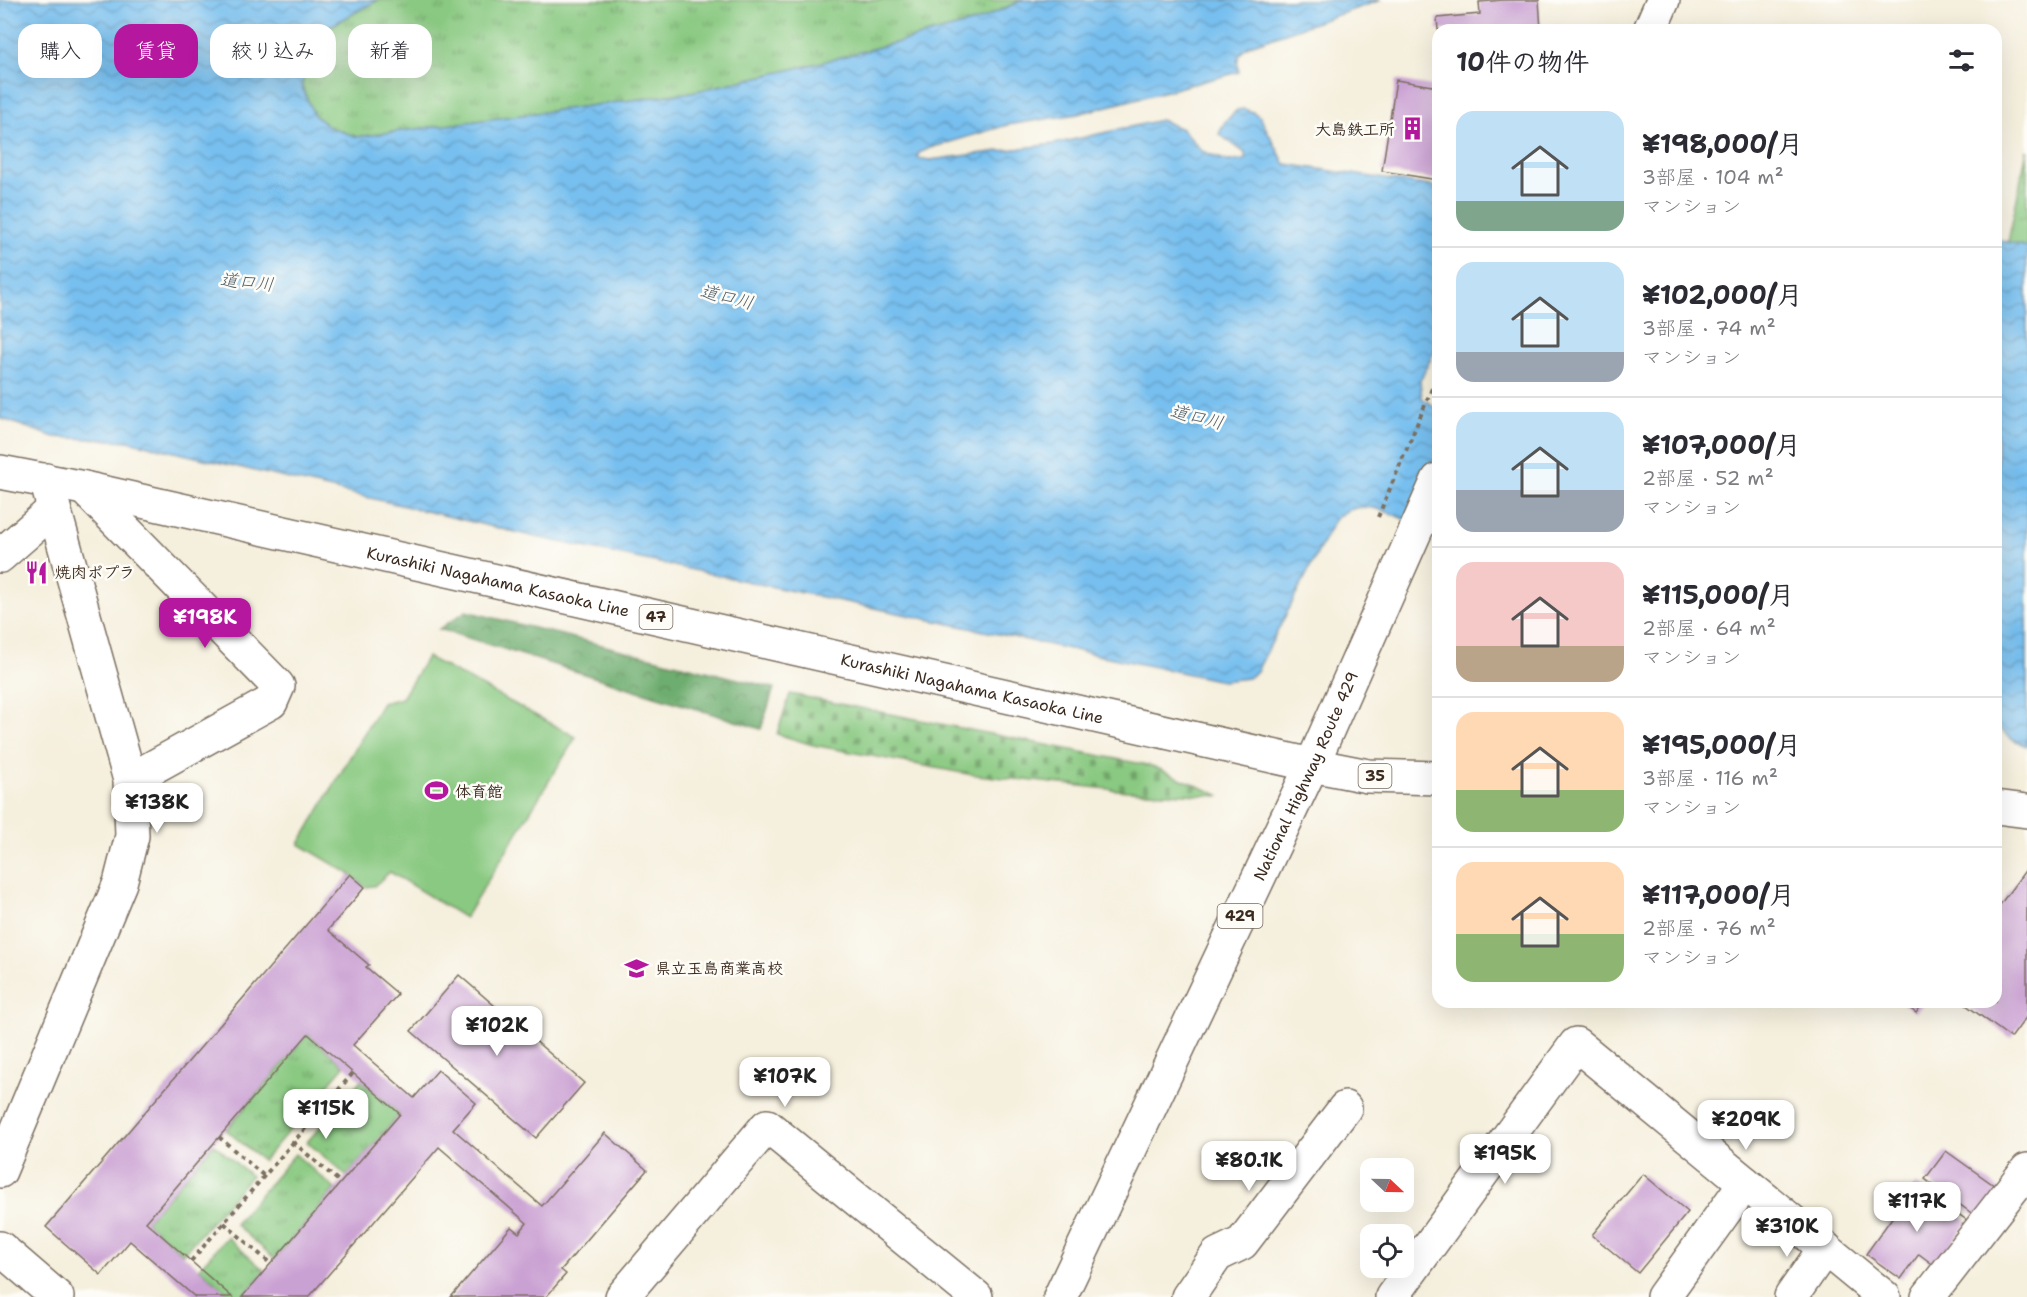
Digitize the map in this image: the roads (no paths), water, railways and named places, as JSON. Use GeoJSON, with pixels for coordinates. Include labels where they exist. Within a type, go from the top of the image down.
{"type":"FeatureCollection","features":[{"type":"Feature","properties":{"kind":"main road"},"geometry":{"type":"LineString","coordinates":[[1653,24],[1663,0]]}},
{"type":"Feature","properties":{"kind":"main road","name":"Kurashiki Nagahama Kasaoka Line"},"geometry":{"type":"LineString","coordinates":[[0,472],[50,494],[84,488],[1312,765]]}},
{"type":"Feature","properties":{"kind":"main road"},"geometry":{"type":"LineString","coordinates":[[84,488],[278,686],[271,702],[130,780]]}},
{"type":"Feature","properties":{"kind":"main road"},"geometry":{"type":"LineString","coordinates":[[0,556],[50,494]]}},
{"type":"Feature","properties":{"kind":"main road"},"geometry":{"type":"LineString","coordinates":[[0,1171],[120,883],[132,836],[130,780],[50,494]]}},
{"type":"Feature","properties":{"kind":"main road","name":"National Highway Route 429"},"geometry":{"type":"LineString","coordinates":[[1060,1297],[1312,765],[1432,494]]}},
{"type":"Feature","properties":{"kind":"main road","name":"35"},"geometry":{"type":"LineString","coordinates":[[1312,765],[1368,776],[1432,778]]}},
{"type":"Feature","properties":{"kind":"main road"},"geometry":{"type":"LineString","coordinates":[[2002,808],[2027,811]]}},
{"type":"Feature","properties":{"kind":"main road"},"geometry":{"type":"LineString","coordinates":[[1392,1297],[1576,1044],[1884,1297]]}},
{"type":"Feature","properties":{"kind":"main road"},"geometry":{"type":"LineString","coordinates":[[1188,1297],[1217,1255],[1242,1243],[1345,1108]]}},
{"type":"Feature","properties":{"kind":"main road"},"geometry":{"type":"LineString","coordinates":[[622,1297],[767,1126],[975,1297]]}},
{"type":"Feature","properties":{"kind":"main road"},"geometry":{"type":"LineString","coordinates":[[1928,1297],[2027,1170]]}},
{"type":"Feature","properties":{"kind":"main road"},"geometry":{"type":"LineString","coordinates":[[1663,1297],[1745,1183]]}},
{"type":"Feature","properties":{"kind":"main road"},"geometry":{"type":"LineString","coordinates":[[0,1248],[57,1297]]}},
{"type":"Feature","properties":{"kind":"main road"},"geometry":{"type":"LineString","coordinates":[[1791,1297],[1825,1248]]}},
{"type":"Feature","properties":{"kind":"water","name":"道口川"},"geometry":{"type":"Polygon","coordinates":[[[0,0],[378,0],[334,24],[210,24],[210,78],[303,78],[302,87],[314,115],[329,127],[357,137],[692,92],[807,66],[975,22],[1022,0],[1381,0],[1250,45],[1239,57],[1237,63],[1239,72],[1078,114],[1007,125],[930,148],[919,153],[917,158],[930,160],[1054,144],[1161,120],[1182,129],[1202,151],[1227,161],[1245,160],[1245,153],[1219,134],[1224,123],[1237,110],[1244,109],[1260,117],[1285,164],[1432,186],[1432,356],[1420,381],[1422,398],[1432,405],[1432,534],[1400,517],[1372,508],[1358,508],[1346,512],[1334,521],[1257,671],[1248,678],[1222,681],[536,537],[128,441],[54,437],[0,418],[0,0]]]}},
{"type":"Feature","properties":{"kind":"water"},"geometry":{"type":"Polygon","coordinates":[[[2002,240],[2027,247],[2027,746],[2014,741],[2002,730],[2002,240]]]}},
{"type":"Feature","properties":{"kind":"place","name":"大島鉄工所"},"geometry":{"type":"Point","coordinates":[1413,129]}},
{"type":"Feature","properties":{"kind":"place","name":"焼肉ポプラ"},"geometry":{"type":"Point","coordinates":[37,572]}},
{"type":"Feature","properties":{"kind":"place","name":"体育館"},"geometry":{"type":"Point","coordinates":[437,791]}},
{"type":"Feature","properties":{"kind":"place","name":"県立玉島商業高校"},"geometry":{"type":"Point","coordinates":[637,968]}}]}
